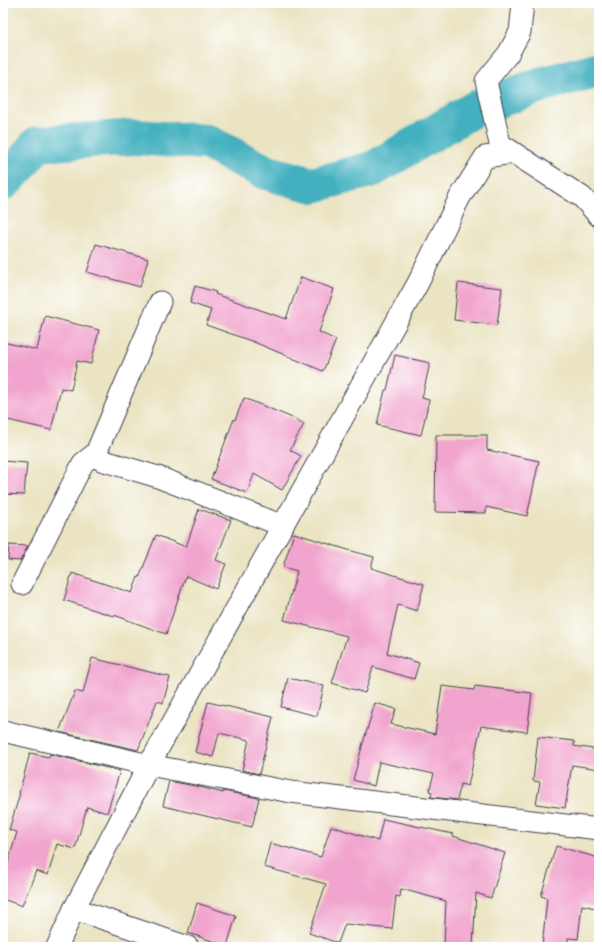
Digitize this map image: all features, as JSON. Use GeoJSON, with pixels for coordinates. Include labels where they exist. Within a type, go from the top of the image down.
{"type":"FeatureCollection","features":[{"type":"Feature","properties":{"kind":"street"},"geometry":{"type":"LineString","coordinates":[[523,3],[520,32],[508,54],[486,81],[507,148],[582,197],[599,216]]}},
{"type":"Feature","properties":{"kind":"street"},"geometry":{"type":"LineString","coordinates":[[57,947],[74,909],[149,765],[418,283],[460,196],[485,156],[507,148]]}},
{"type":"Feature","properties":{"kind":"street"},"geometry":{"type":"LineString","coordinates":[[22,584],[83,463],[96,453],[160,302]]}},
{"type":"Feature","properties":{"kind":"street"},"geometry":{"type":"LineString","coordinates":[[96,453],[101,460],[158,477],[283,526]]}},
{"type":"Feature","properties":{"kind":"street"},"geometry":{"type":"LineString","coordinates":[[3,731],[149,765],[291,792],[599,830]]}},
{"type":"Feature","properties":{"kind":"street"},"geometry":{"type":"LineString","coordinates":[[74,909],[188,947]]}},
{"type":"Feature","properties":{"kind":"building"},"geometry":{"type":"Polygon","coordinates":[[[96,244],[148,259],[140,287],[87,272],[96,244]]]}},
{"type":"Feature","properties":{"kind":"building"},"geometry":{"type":"Polygon","coordinates":[[[301,277],[334,289],[319,332],[336,340],[323,371],[254,342],[206,325],[211,310],[190,303],[195,286],[216,292],[215,294],[286,319],[301,277]]]}},
{"type":"Feature","properties":{"kind":"building"},"geometry":{"type":"Polygon","coordinates":[[[458,283],[502,288],[497,325],[454,320],[458,283]]]}},
{"type":"Feature","properties":{"kind":"building"},"geometry":{"type":"Polygon","coordinates":[[[45,316],[99,330],[91,364],[77,361],[71,390],[61,388],[51,430],[3,419],[3,342],[37,350],[45,316]]]}},
{"type":"Feature","properties":{"kind":"building"},"geometry":{"type":"Polygon","coordinates":[[[395,355],[430,363],[422,398],[429,400],[421,435],[377,425],[395,355]]]}},
{"type":"Feature","properties":{"kind":"building"},"geometry":{"type":"Polygon","coordinates":[[[244,398],[304,424],[290,450],[301,456],[282,490],[254,474],[247,493],[211,479],[234,419],[235,420],[244,398]]]}},
{"type":"Feature","properties":{"kind":"building"},"geometry":{"type":"Polygon","coordinates":[[[436,435],[487,435],[487,450],[539,461],[527,516],[486,507],[486,513],[435,512],[436,435]]]}},
{"type":"Feature","properties":{"kind":"building"},"geometry":{"type":"Polygon","coordinates":[[[3,461],[27,463],[24,495],[3,494],[3,461]]]}},
{"type":"Feature","properties":{"kind":"building"},"geometry":{"type":"Polygon","coordinates":[[[199,509],[231,520],[216,560],[226,564],[216,589],[186,576],[166,634],[114,615],[113,616],[64,600],[72,573],[132,593],[156,535],[186,547],[199,509]]]}},
{"type":"Feature","properties":{"kind":"building"},"geometry":{"type":"Polygon","coordinates":[[[294,533],[374,557],[371,568],[424,584],[417,611],[398,605],[387,653],[419,663],[414,679],[373,667],[365,693],[332,683],[347,636],[284,620],[297,571],[283,567],[294,533]]]}},
{"type":"Feature","properties":{"kind":"building"},"geometry":{"type":"Polygon","coordinates":[[[9,545],[28,546],[20,561],[8,560],[9,545]]]}},
{"type":"Feature","properties":{"kind":"building"},"geometry":{"type":"Polygon","coordinates":[[[92,658],[170,677],[163,703],[157,701],[138,750],[59,732],[75,691],[83,693],[92,658]]]}},
{"type":"Feature","properties":{"kind":"building"},"geometry":{"type":"Polygon","coordinates":[[[288,678],[324,686],[317,716],[281,707],[288,678]]]}},
{"type":"Feature","properties":{"kind":"building"},"geometry":{"type":"Polygon","coordinates":[[[442,686],[474,690],[475,686],[532,693],[527,732],[481,726],[468,786],[461,784],[457,800],[431,797],[432,792],[429,791],[434,774],[379,762],[374,786],[353,780],[375,703],[396,709],[391,724],[435,734],[442,686]]]}},
{"type":"Feature","properties":{"kind":"building"},"geometry":{"type":"Polygon","coordinates":[[[208,702],[273,717],[259,774],[242,770],[249,740],[219,733],[213,757],[195,752],[208,702]]]}},
{"type":"Feature","properties":{"kind":"building"},"geometry":{"type":"Polygon","coordinates":[[[538,737],[574,741],[574,746],[599,750],[599,769],[572,765],[565,808],[536,804],[540,782],[533,781],[538,737]]]}},
{"type":"Feature","properties":{"kind":"building"},"geometry":{"type":"Polygon","coordinates":[[[30,753],[49,757],[50,754],[120,771],[107,813],[87,807],[75,849],[57,844],[48,875],[36,871],[22,906],[3,899],[3,865],[7,866],[17,832],[9,830],[30,753]]]}},
{"type":"Feature","properties":{"kind":"building"},"geometry":{"type":"Polygon","coordinates":[[[169,781],[223,793],[223,791],[259,798],[252,827],[163,806],[169,781]]]}},
{"type":"Feature","properties":{"kind":"building"},"geometry":{"type":"Polygon","coordinates":[[[383,819],[453,834],[453,836],[505,853],[491,898],[476,893],[473,947],[444,947],[446,901],[401,889],[400,897],[396,896],[392,929],[345,924],[338,943],[309,933],[326,884],[264,867],[270,843],[321,857],[331,826],[378,841],[383,819]]]}},
{"type":"Feature","properties":{"kind":"building"},"geometry":{"type":"Polygon","coordinates":[[[556,846],[599,858],[599,909],[582,905],[578,939],[568,938],[568,947],[542,947],[547,898],[541,896],[556,846]]]}},
{"type":"Feature","properties":{"kind":"building"},"geometry":{"type":"Polygon","coordinates":[[[197,903],[236,916],[227,946],[188,933],[197,903]]]}},
{"type":"Feature","properties":{"kind":"waterway"},"geometry":{"type":"LineString","coordinates":[[3,183],[19,167],[37,144],[135,137],[207,142],[265,172],[313,185],[373,169],[474,109],[540,85],[599,69]]}}]}
